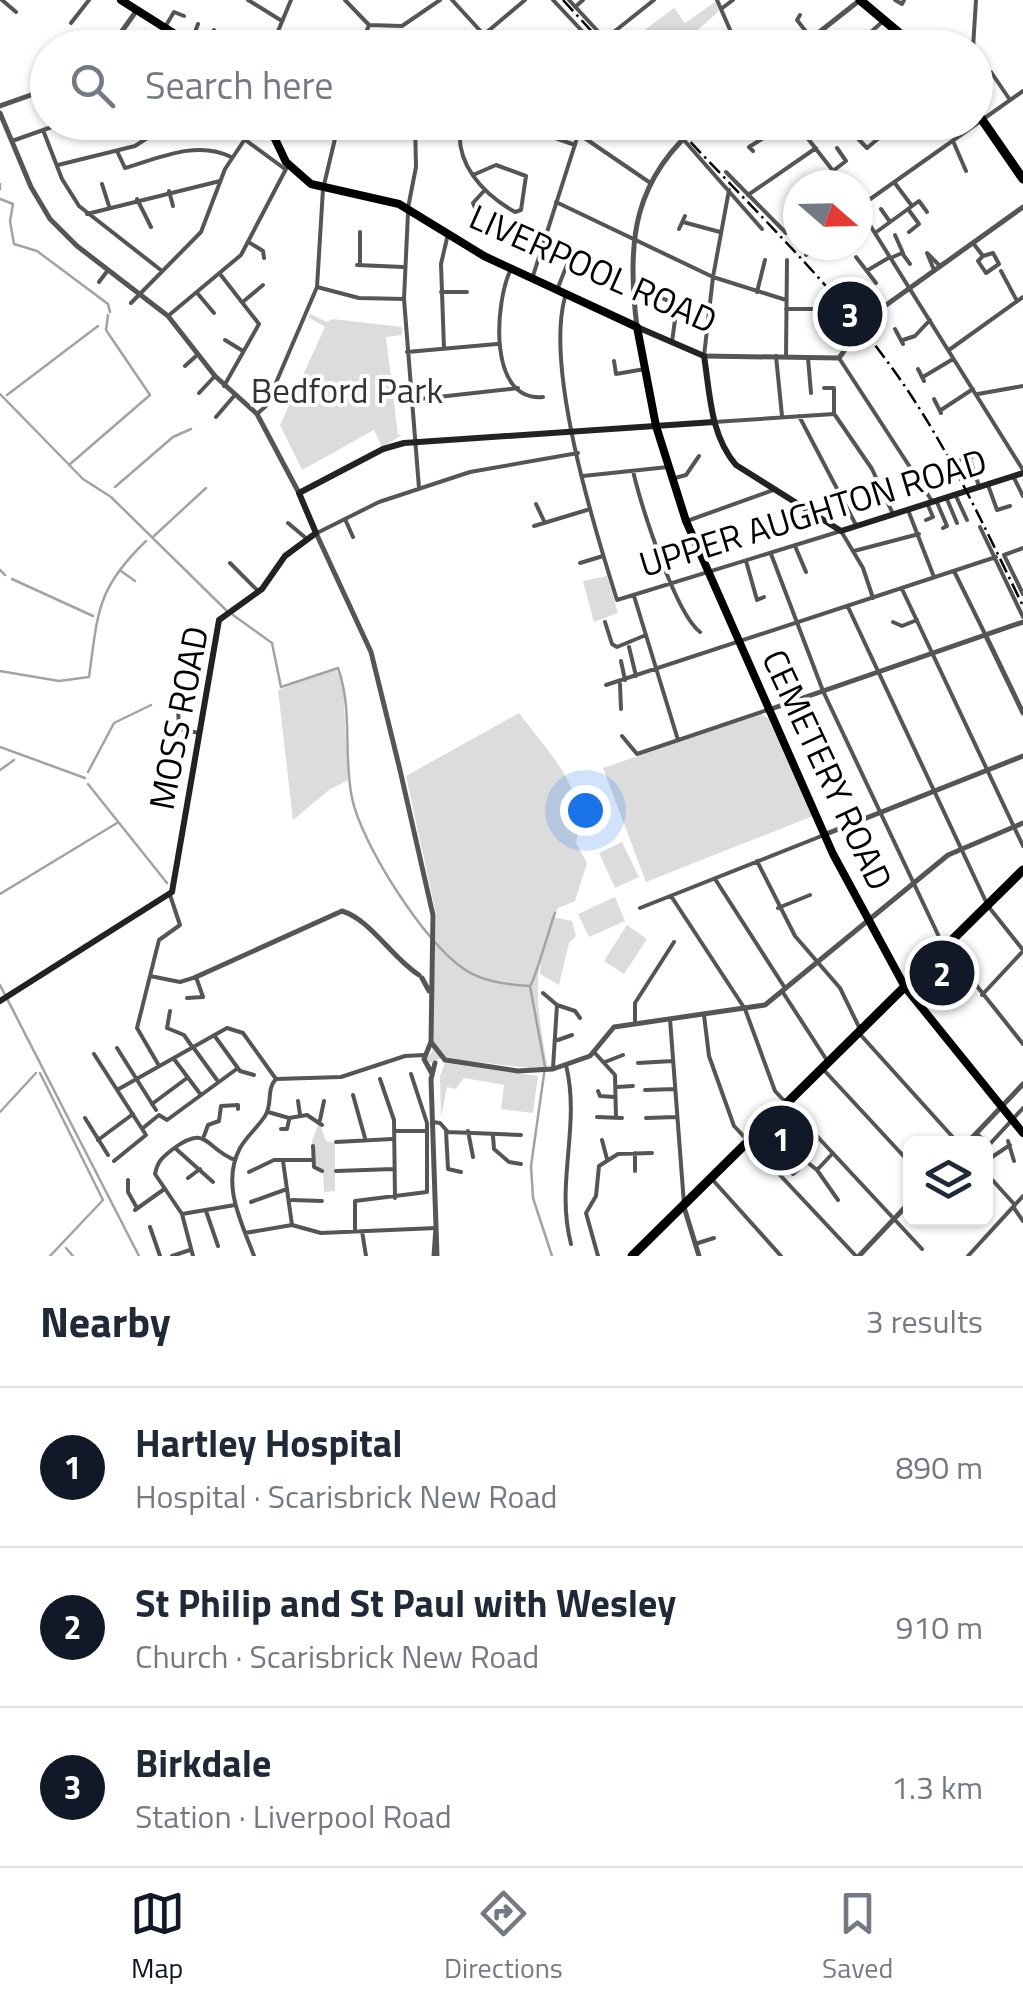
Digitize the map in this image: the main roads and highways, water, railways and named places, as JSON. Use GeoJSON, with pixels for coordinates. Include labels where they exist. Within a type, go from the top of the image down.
{"type":"FeatureCollection","features":[{"type":"Feature","properties":{"kind":"highway"},"geometry":{"type":"LineString","coordinates":[[860,0],[895,30]]}},
{"type":"Feature","properties":{"kind":"highway"},"geometry":{"type":"LineString","coordinates":[[993,134],[1023,178]]}},
{"type":"Feature","properties":{"kind":"highway"},"geometry":{"type":"LineString","coordinates":[[632,1256],[1023,870]]}},
{"type":"Feature","properties":{"kind":"main road"},"geometry":{"type":"LineString","coordinates":[[121,0],[169,30]]}},
{"type":"Feature","properties":{"kind":"main road","name":"LIVERPOOL ROAD"},"geometry":{"type":"LineString","coordinates":[[275,140],[288,169],[324,189],[409,208],[511,269],[704,356],[714,422]]}},
{"type":"Feature","properties":{"kind":"main road","name":"CEMETERY ROAD"},"geometry":{"type":"LineString","coordinates":[[637,327],[656,426],[686,521],[737,645],[824,835],[905,987],[1023,1133]]}},
{"type":"Feature","properties":{"kind":"main road"},"geometry":{"type":"LineString","coordinates":[[656,426],[714,422]]}},
{"type":"Feature","properties":{"kind":"main road","name":"UPPER AUGHTON ROAD"},"geometry":{"type":"LineString","coordinates":[[714,422],[736,465],[841,531],[1023,471]]}},
{"type":"Feature","properties":{"kind":"main road","name":"MOSS ROAD"},"geometry":{"type":"LineString","coordinates":[[4,998],[170,894],[218,620],[258,591],[285,556],[316,534],[299,493],[384,449],[415,441],[656,426]]}},
{"type":"Feature","properties":{"kind":"waterway"},"geometry":{"type":"LineString","coordinates":[[0,184],[0,189]]}},
{"type":"Feature","properties":{"kind":"waterway"},"geometry":{"type":"LineString","coordinates":[[0,199],[13,204],[10,221],[14,244],[37,251],[108,304],[110,312]]}},
{"type":"Feature","properties":{"kind":"waterway"},"geometry":{"type":"LineString","coordinates":[[69,465],[150,395],[106,330],[108,315]]}},
{"type":"Feature","properties":{"kind":"waterway"},"geometry":{"type":"LineString","coordinates":[[7,395],[98,326]]}},
{"type":"Feature","properties":{"kind":"waterway"},"geometry":{"type":"LineString","coordinates":[[0,394],[83,479],[111,497],[226,610]]}},
{"type":"Feature","properties":{"kind":"waterway"},"geometry":{"type":"LineString","coordinates":[[115,487],[173,437],[191,429]]}},
{"type":"Feature","properties":{"kind":"waterway"},"geometry":{"type":"LineString","coordinates":[[154,536],[206,488]]}},
{"type":"Feature","properties":{"kind":"waterway"},"geometry":{"type":"LineString","coordinates":[[0,671],[59,681],[89,677],[108,588],[146,541]]}},
{"type":"Feature","properties":{"kind":"waterway"},"geometry":{"type":"LineString","coordinates":[[0,570],[5,575]]}},
{"type":"Feature","properties":{"kind":"waterway"},"geometry":{"type":"LineString","coordinates":[[121,571],[135,581]]}},
{"type":"Feature","properties":{"kind":"waterway"},"geometry":{"type":"LineString","coordinates":[[12,579],[93,616]]}},
{"type":"Feature","properties":{"kind":"waterway"},"geometry":{"type":"LineString","coordinates":[[233,615],[272,643],[281,687],[338,668],[345,700],[352,798],[381,865],[431,938],[464,969],[479,977],[530,986]]}},
{"type":"Feature","properties":{"kind":"waterway"},"geometry":{"type":"LineString","coordinates":[[88,772],[114,723],[151,705]]}},
{"type":"Feature","properties":{"kind":"waterway"},"geometry":{"type":"LineString","coordinates":[[0,747],[85,778]]}},
{"type":"Feature","properties":{"kind":"waterway"},"geometry":{"type":"LineString","coordinates":[[0,770],[14,760]]}},
{"type":"Feature","properties":{"kind":"waterway"},"geometry":{"type":"LineString","coordinates":[[88,784],[167,883]]}},
{"type":"Feature","properties":{"kind":"waterway"},"geometry":{"type":"LineString","coordinates":[[0,894],[117,823]]}},
{"type":"Feature","properties":{"kind":"waterway"},"geometry":{"type":"LineString","coordinates":[[552,1256],[533,1198],[531,1166],[545,1067],[530,986],[555,913]]}},
{"type":"Feature","properties":{"kind":"waterway"},"geometry":{"type":"LineString","coordinates":[[0,985],[139,1256]]}},
{"type":"Feature","properties":{"kind":"waterway"},"geometry":{"type":"LineString","coordinates":[[0,1112],[36,1073]]}},
{"type":"Feature","properties":{"kind":"waterway"},"geometry":{"type":"LineString","coordinates":[[40,1073],[103,1200],[50,1256]]}},
{"type":"Feature","properties":{"kind":"waterway"},"geometry":{"type":"LineString","coordinates":[[66,1248],[73,1256]]}},
{"type":"Feature","properties":{"kind":"railway"},"geometry":{"type":"LineString","coordinates":[[563,0],[590,30]]}},
{"type":"Feature","properties":{"kind":"railway"},"geometry":{"type":"LineString","coordinates":[[689,140],[816,275],[895,372],[948,457],[1023,606]]}},
{"type":"Feature","properties":{"kind":"place","name":"Birkdale"},"geometry":{"type":"Point","coordinates":[850,314]}},
{"type":"Feature","properties":{"kind":"place","name":"St Philip and St Paul with Wesley"},"geometry":{"type":"Point","coordinates":[942,973]}},
{"type":"Feature","properties":{"kind":"place","name":"Hartley Hospital"},"geometry":{"type":"Point","coordinates":[781,1138]}},
{"type":"Feature","properties":{"kind":"park label","name":"Bedford Park"},"geometry":{"type":"Point","coordinates":[347,391]}}]}
